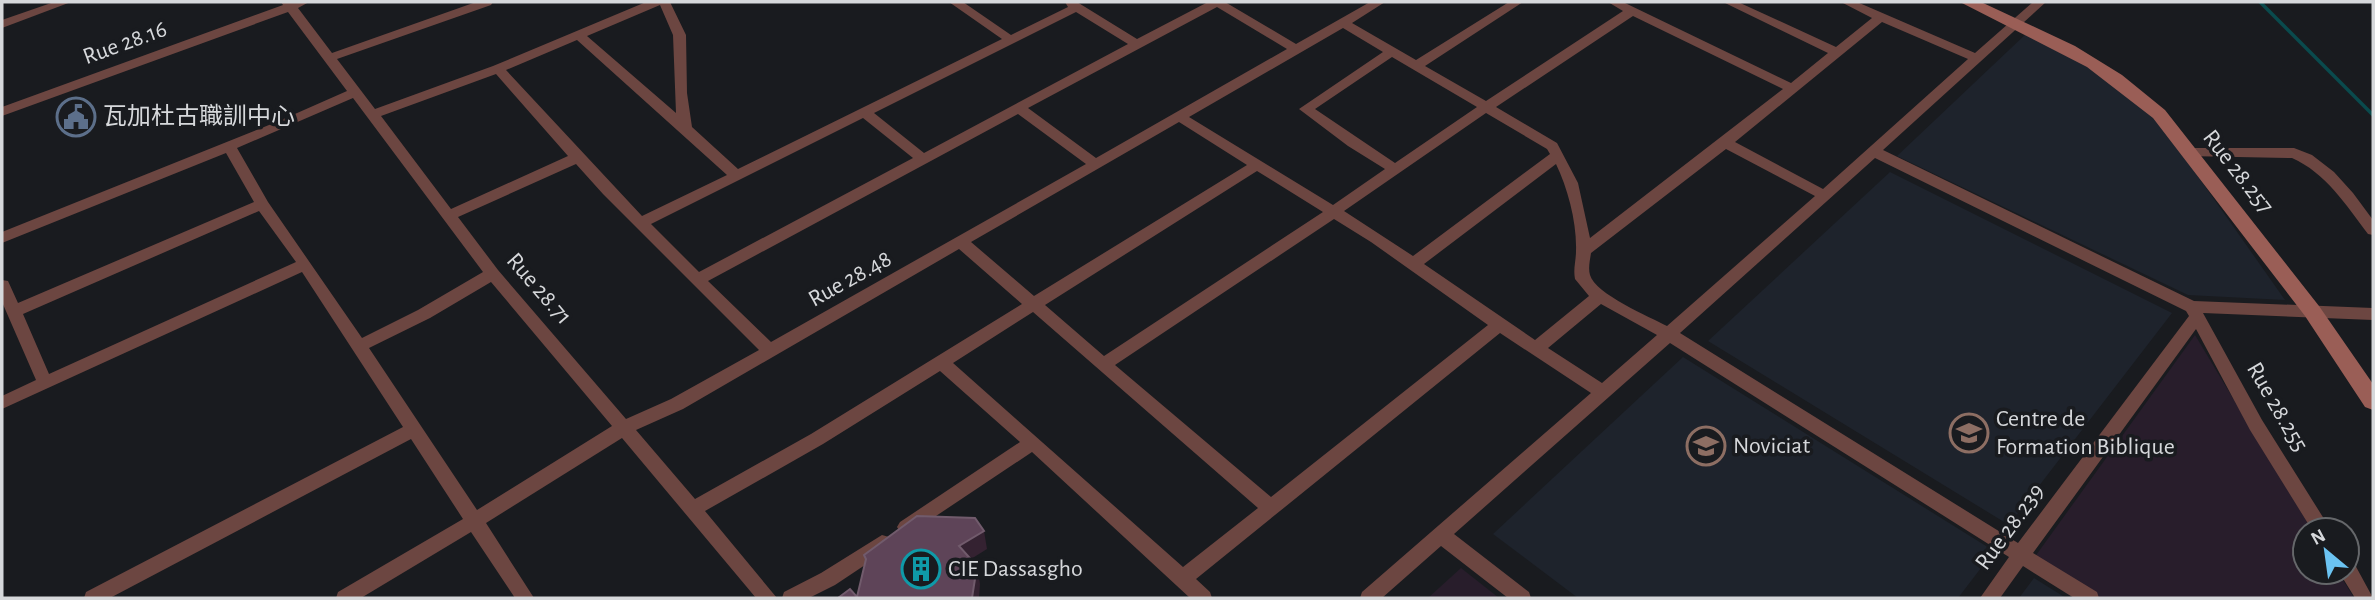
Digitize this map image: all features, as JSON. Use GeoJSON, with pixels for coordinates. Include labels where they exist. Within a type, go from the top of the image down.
{"type":"FeatureCollection","features":[{"type":"Feature","properties":{"kind":"street"},"geometry":{"type":"LineString","coordinates":[[2,24],[65,2]]}},
{"type":"Feature","properties":{"kind":"street"},"geometry":{"type":"LineString","coordinates":[[329,58],[486,2]]}},
{"type":"Feature","properties":{"kind":"street"},"geometry":{"type":"LineString","coordinates":[[372,115],[498,69],[656,2]]}},
{"type":"Feature","properties":{"kind":"street"},"geometry":{"type":"LineString","coordinates":[[664,2],[678,24],[681,36],[680,89],[685,127]]}},
{"type":"Feature","properties":{"kind":"street"},"geometry":{"type":"LineString","coordinates":[[955,2],[1011,40]]}},
{"type":"Feature","properties":{"kind":"street"},"geometry":{"type":"LineString","coordinates":[[699,279],[1217,2],[1296,49]]}},
{"type":"Feature","properties":{"kind":"street","name":"Rue 28.48"},"geometry":{"type":"LineString","coordinates":[[345,598],[475,521],[623,428],[677,404],[1379,2]]}},
{"type":"Feature","properties":{"kind":"street"},"geometry":{"type":"LineString","coordinates":[[1418,65],[1517,2]]}},
{"type":"Feature","properties":{"kind":"street"},"geometry":{"type":"LineString","coordinates":[[1614,2],[1793,89]]}},
{"type":"Feature","properties":{"kind":"street"},"geometry":{"type":"LineString","coordinates":[[1730,2],[1838,53]]}},
{"type":"Feature","properties":{"kind":"street"},"geometry":{"type":"LineString","coordinates":[[1847,2],[1978,59]]}},
{"type":"Feature","properties":{"kind":"street","name":"Rue 28.257"},"geometry":{"type":"LineString","coordinates":[[1968,2],[2017,23],[2112,75],[2159,114],[2312,311],[2373,401]]}},
{"type":"Feature","properties":{"kind":"street"},"geometry":{"type":"LineString","coordinates":[[1368,598],[1875,152],[2040,2]]}},
{"type":"Feature","properties":{"kind":"street","name":"Rue 28.71"},"geometry":{"type":"LineString","coordinates":[[294,3],[329,58],[493,275],[768,598]]}},
{"type":"Feature","properties":{"kind":"street","name":"Rue 28.16"},"geometry":{"type":"LineString","coordinates":[[2,112],[294,3]]}},
{"type":"Feature","properties":{"kind":"street"},"geometry":{"type":"LineString","coordinates":[[641,223],[866,114],[1011,40],[1073,4],[1136,44]]}},
{"type":"Feature","properties":{"kind":"street"},"geometry":{"type":"LineString","coordinates":[[1104,364],[1334,214],[1393,168],[1632,10]]}},
{"type":"Feature","properties":{"kind":"street"},"geometry":{"type":"LineString","coordinates":[[1584,251],[1725,143],[1881,17]]}},
{"type":"Feature","properties":{"kind":"street"},"geometry":{"type":"LineString","coordinates":[[1343,23],[1546,143],[1558,155],[1566,170],[1575,200],[1584,251],[1583,279],[1600,296],[1667,333],[2090,598]]}},
{"type":"Feature","properties":{"kind":"street"},"geometry":{"type":"LineString","coordinates":[[579,35],[738,177]]}},
{"type":"Feature","properties":{"kind":"street"},"geometry":{"type":"LineString","coordinates":[[1393,51],[1306,109],[1393,168]]}},
{"type":"Feature","properties":{"kind":"street"},"geometry":{"type":"LineString","coordinates":[[498,69],[641,223],[769,350]]}},
{"type":"Feature","properties":{"kind":"street"},"geometry":{"type":"LineString","coordinates":[[2,239],[355,92]]}},
{"type":"Feature","properties":{"kind":"street"},"geometry":{"type":"LineString","coordinates":[[1019,108],[1097,165]]}},
{"type":"Feature","properties":{"kind":"street"},"geometry":{"type":"LineString","coordinates":[[866,114],[922,158]]}},
{"type":"Feature","properties":{"kind":"street"},"geometry":{"type":"LineString","coordinates":[[1180,117],[1413,264],[1499,325],[1603,392]]}},
{"type":"Feature","properties":{"kind":"street"},"geometry":{"type":"LineString","coordinates":[[1725,143],[1824,195]]}},
{"type":"Feature","properties":{"kind":"street"},"geometry":{"type":"LineString","coordinates":[[229,146],[262,204],[360,346],[524,598]]}},
{"type":"Feature","properties":{"kind":"street"},"geometry":{"type":"LineString","coordinates":[[1875,152],[2194,312],[2312,311],[2373,314]]}},
{"type":"Feature","properties":{"kind":"street"},"geometry":{"type":"LineString","coordinates":[[2191,153],[2294,153],[2324,170],[2373,230]]}},
{"type":"Feature","properties":{"kind":"street"},"geometry":{"type":"LineString","coordinates":[[1413,264],[1558,155]]}},
{"type":"Feature","properties":{"kind":"street"},"geometry":{"type":"LineString","coordinates":[[449,215],[578,157]]}},
{"type":"Feature","properties":{"kind":"street"},"geometry":{"type":"LineString","coordinates":[[692,509],[817,439],[1257,165]]}},
{"type":"Feature","properties":{"kind":"street"},"geometry":{"type":"LineString","coordinates":[[13,312],[262,204]]}},
{"type":"Feature","properties":{"kind":"street"},"geometry":{"type":"LineString","coordinates":[[962,243],[1270,506]]}},
{"type":"Feature","properties":{"kind":"street"},"geometry":{"type":"LineString","coordinates":[[2,403],[305,264]]}},
{"type":"Feature","properties":{"kind":"street"},"geometry":{"type":"LineString","coordinates":[[360,346],[493,275]]}},
{"type":"Feature","properties":{"kind":"street"},"geometry":{"type":"LineString","coordinates":[[2,285],[45,383]]}},
{"type":"Feature","properties":{"kind":"street"},"geometry":{"type":"LineString","coordinates":[[1536,349],[1600,296]]}},
{"type":"Feature","properties":{"kind":"street","name":"Rue 28.255"},"geometry":{"type":"LineString","coordinates":[[2194,312],[2256,425],[2313,516]]}},
{"type":"Feature","properties":{"kind":"street","name":"Rue 28.239"},"geometry":{"type":"LineString","coordinates":[[1989,598],[2194,312]]}},
{"type":"Feature","properties":{"kind":"street"},"geometry":{"type":"LineString","coordinates":[[1182,579],[1499,325]]}},
{"type":"Feature","properties":{"kind":"street"},"geometry":{"type":"LineString","coordinates":[[940,361],[1203,598]]}},
{"type":"Feature","properties":{"kind":"street"},"geometry":{"type":"LineString","coordinates":[[93,598],[414,429]]}},
{"type":"Feature","properties":{"kind":"street"},"geometry":{"type":"LineString","coordinates":[[791,598],[828,579],[1032,443]]}},
{"type":"Feature","properties":{"kind":"street"},"geometry":{"type":"LineString","coordinates":[[1441,535],[1522,598]]}},
{"type":"Feature","properties":{"kind":"shaded area"},"geometry":{"type":"Polygon","coordinates":[[[2028,32],[2061,48],[2133,94],[2166,131],[2285,300],[2188,295],[1897,156],[2028,32]]]}},
{"type":"Feature","properties":{"kind":"shaded area","name":"Centre de Formation Biblique"},"geometry":{"type":"Polygon","coordinates":[[[1890,172],[2172,313],[2009,525],[1708,341],[1890,172]]]}},
{"type":"Feature","properties":{"kind":"shaded area"},"geometry":{"type":"Polygon","coordinates":[[[2195,335],[2304,516],[2291,516],[2291,586],[2347,586],[2354,598],[2097,598],[2034,558],[2195,335]]]}},
{"type":"Feature","properties":{"kind":"shaded area","name":"Noviciat"},"geometry":{"type":"Polygon","coordinates":[[[1683,357],[1994,551],[1958,598],[1578,598],[1493,534],[1683,357]]]}},
{"type":"Feature","properties":{"kind":"shaded area"},"geometry":{"type":"Polygon","coordinates":[[[1461,568],[1499,598],[1428,598],[1461,568]]]}},
{"type":"Feature","properties":{"kind":"shaded area"},"geometry":{"type":"Polygon","coordinates":[[[2034,578],[2066,598],[2019,598],[2034,578]]]}},
{"type":"Feature","properties":{"kind":"building","name":"CIE Dassasgho"},"geometry":{"type":"Polygon","coordinates":[[[917,516],[975,518],[984,531],[959,546],[977,566],[972,598],[838,598],[850,589],[857,597],[866,559],[864,555],[917,516]]]}},
{"type":"Feature","properties":{"kind":"waterway"},"geometry":{"type":"LineString","coordinates":[[2260,2],[2373,115]]}},
{"type":"Feature","properties":{"kind":"place","name":"瓦加杜古職訓中心"},"geometry":{"type":"Point","coordinates":[76,117]}},
{"type":"Feature","properties":{"kind":"place","name":"Centre de Formation Biblique"},"geometry":{"type":"Point","coordinates":[1969,433]}},
{"type":"Feature","properties":{"kind":"place","name":"Noviciat"},"geometry":{"type":"Point","coordinates":[1706,446]}},
{"type":"Feature","properties":{"kind":"place","name":"CIE Dassasgho"},"geometry":{"type":"Point","coordinates":[921,569]}}]}
